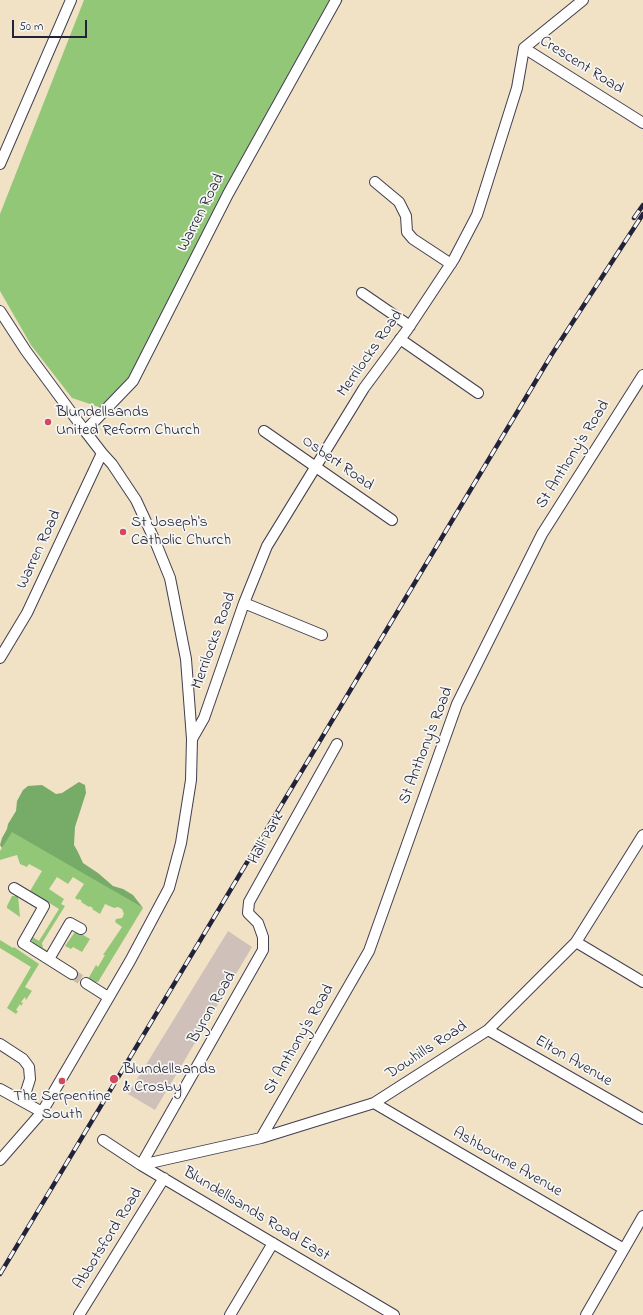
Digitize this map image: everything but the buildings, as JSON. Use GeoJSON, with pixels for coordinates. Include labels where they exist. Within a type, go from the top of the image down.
{"type":"FeatureCollection","features":[{"type":"Feature","properties":{"kind":"street"},"geometry":{"type":"LineString","coordinates":[[0,164],[71,0]]}},
{"type":"Feature","properties":{"kind":"street","name":"Warren Road"},"geometry":{"type":"LineString","coordinates":[[85,431],[134,381],[228,194],[336,0]]}},
{"type":"Feature","properties":{"kind":"street"},"geometry":{"type":"LineString","coordinates":[[524,48],[583,0]]}},
{"type":"Feature","properties":{"kind":"street","name":"Crescent Road"},"geometry":{"type":"LineString","coordinates":[[524,48],[643,123]]}},
{"type":"Feature","properties":{"kind":"street","name":"Merrilocks Road"},"geometry":{"type":"LineString","coordinates":[[192,739],[204,718],[244,604],[267,546],[364,388],[410,326],[451,264],[477,215],[516,88],[524,48]]}},
{"type":"Feature","properties":{"kind":"street"},"geometry":{"type":"LineString","coordinates":[[375,182],[399,202],[406,216],[407,232],[413,239],[451,264]]}},
{"type":"Feature","properties":{"kind":"street"},"geometry":{"type":"LineString","coordinates":[[362,293],[410,326]]}},
{"type":"Feature","properties":{"kind":"street"},"geometry":{"type":"LineString","coordinates":[[0,311],[26,351],[85,431],[112,464],[136,500],[156,541],[170,578],[186,659],[192,739],[191,780],[181,843],[169,888],[155,916],[42,1112],[0,1160]]}},
{"type":"Feature","properties":{"kind":"street"},"geometry":{"type":"LineString","coordinates":[[400,339],[478,394]]}},
{"type":"Feature","properties":{"kind":"street","name":"St Anthony's Road"},"geometry":{"type":"LineString","coordinates":[[261,1138],[369,951],[457,704],[542,534],[643,375]]}},
{"type":"Feature","properties":{"kind":"street","name":"Osbert Road"},"geometry":{"type":"LineString","coordinates":[[264,431],[392,520]]}},
{"type":"Feature","properties":{"kind":"street","name":"Warren Road"},"geometry":{"type":"LineString","coordinates":[[0,658],[27,613],[102,453]]}},
{"type":"Feature","properties":{"kind":"street"},"geometry":{"type":"LineString","coordinates":[[244,604],[322,635]]}},
{"type":"Feature","properties":{"kind":"street","name":"Hall Park"},"geometry":{"type":"LineString","coordinates":[[263,950],[263,937],[258,923],[248,913],[249,902],[337,744]]}},
{"type":"Feature","properties":{"kind":"street","name":"Dowhills Road"},"geometry":{"type":"LineString","coordinates":[[141,1165],[261,1138],[374,1103],[488,1030],[576,942],[643,835]]}},
{"type":"Feature","properties":{"kind":"street"},"geometry":{"type":"LineString","coordinates":[[14,888],[44,906],[23,943],[72,974]]}},
{"type":"Feature","properties":{"kind":"street"},"geometry":{"type":"LineString","coordinates":[[49,959],[70,923],[81,929]]}},
{"type":"Feature","properties":{"kind":"street"},"geometry":{"type":"LineString","coordinates":[[576,942],[643,982]]}},
{"type":"Feature","properties":{"kind":"street","name":"Byron Road"},"geometry":{"type":"LineString","coordinates":[[141,1165],[263,950]]}},
{"type":"Feature","properties":{"kind":"street"},"geometry":{"type":"LineString","coordinates":[[86,983],[108,997]]}},
{"type":"Feature","properties":{"kind":"street","name":"Elton Avenue"},"geometry":{"type":"LineString","coordinates":[[488,1030],[643,1120]]}},
{"type":"Feature","properties":{"kind":"street"},"geometry":{"type":"LineString","coordinates":[[0,1044],[23,1059],[29,1067],[30,1079],[23,1101]]}},
{"type":"Feature","properties":{"kind":"street"},"geometry":{"type":"LineString","coordinates":[[0,1089],[42,1112]]}},
{"type":"Feature","properties":{"kind":"street","name":"Ashbourne Avenue"},"geometry":{"type":"LineString","coordinates":[[374,1103],[624,1249]]}},
{"type":"Feature","properties":{"kind":"street","name":"Blundellsands Road East"},"geometry":{"type":"LineString","coordinates":[[103,1140],[141,1165],[394,1315]]}},
{"type":"Feature","properties":{"kind":"street","name":"Abbotsford Road"},"geometry":{"type":"LineString","coordinates":[[80,1315],[164,1178]]}},
{"type":"Feature","properties":{"kind":"street"},"geometry":{"type":"LineString","coordinates":[[586,1315],[643,1216]]}},
{"type":"Feature","properties":{"kind":"street"},"geometry":{"type":"LineString","coordinates":[[230,1315],[273,1243]]}},
{"type":"Feature","properties":{"kind":"shaded area"},"geometry":{"type":"Polygon","coordinates":[[[228,931],[252,947],[155,1110],[128,1094],[228,931]]]}},
{"type":"Feature","properties":{"kind":"green space"},"geometry":{"type":"Polygon","coordinates":[[[84,0],[343,0],[228,194],[133,381],[105,409],[72,398],[31,345],[0,291],[0,214],[84,0]]]}},
{"type":"Feature","properties":{"kind":"green space"},"geometry":{"type":"Polygon","coordinates":[[[79,782],[85,785],[86,793],[75,827],[74,845],[83,863],[113,886],[123,889],[133,895],[143,908],[12,832],[2,848],[0,845],[8,824],[16,811],[17,801],[23,790],[28,786],[42,785],[56,794],[62,793],[79,782]]]}},
{"type":"Feature","properties":{"kind":"green space"},"geometry":{"type":"Polygon","coordinates":[[[12,831],[143,908],[98,982],[93,982],[88,979],[96,965],[98,967],[105,955],[103,955],[122,927],[115,922],[116,919],[122,918],[124,914],[122,909],[118,907],[114,908],[105,904],[100,914],[92,909],[93,908],[81,902],[82,901],[79,899],[78,900],[75,898],[84,884],[73,877],[68,884],[57,877],[49,889],[64,899],[61,904],[65,906],[42,943],[43,948],[48,951],[47,953],[35,946],[28,934],[39,941],[59,909],[30,891],[42,871],[29,864],[27,867],[20,864],[17,855],[0,860],[0,851],[12,831]]]}},
{"type":"Feature","properties":{"kind":"green space"},"geometry":{"type":"Polygon","coordinates":[[[12,896],[18,896],[20,917],[7,908],[12,896]]]}},
{"type":"Feature","properties":{"kind":"green space"},"geometry":{"type":"Polygon","coordinates":[[[75,932],[78,932],[90,939],[82,952],[73,947],[71,949],[65,946],[75,932]]]}},
{"type":"Feature","properties":{"kind":"green space"},"geometry":{"type":"Polygon","coordinates":[[[0,940],[13,948],[14,947],[39,964],[25,987],[32,991],[26,1000],[25,997],[21,1002],[23,1003],[21,1006],[20,1004],[16,1010],[18,1011],[16,1014],[7,1008],[31,967],[0,948],[0,940]]]}},
{"type":"Feature","properties":{"kind":"tunnel"},"geometry":{"type":"LineString","coordinates":[[72,974],[86,983]]}},
{"type":"Feature","properties":{"kind":"railway"},"geometry":{"type":"LineString","coordinates":[[634,218],[643,205]]}},
{"type":"Feature","properties":{"kind":"railway"},"geometry":{"type":"LineString","coordinates":[[0,1274],[552,354],[643,214]]}},
{"type":"Feature","properties":{"kind":"place","name":"Blundellsands United Reform Church"},"geometry":{"type":"Point","coordinates":[48,422]}},
{"type":"Feature","properties":{"kind":"place","name":"St Joseph's Catholic Church"},"geometry":{"type":"Point","coordinates":[123,532]}},
{"type":"Feature","properties":{"kind":"place","name":"Blundellsands & Crosby"},"geometry":{"type":"Point","coordinates":[114,1079]}},
{"type":"Feature","properties":{"kind":"place","name":"The Serpentine South"},"geometry":{"type":"Point","coordinates":[62,1081]}}]}
